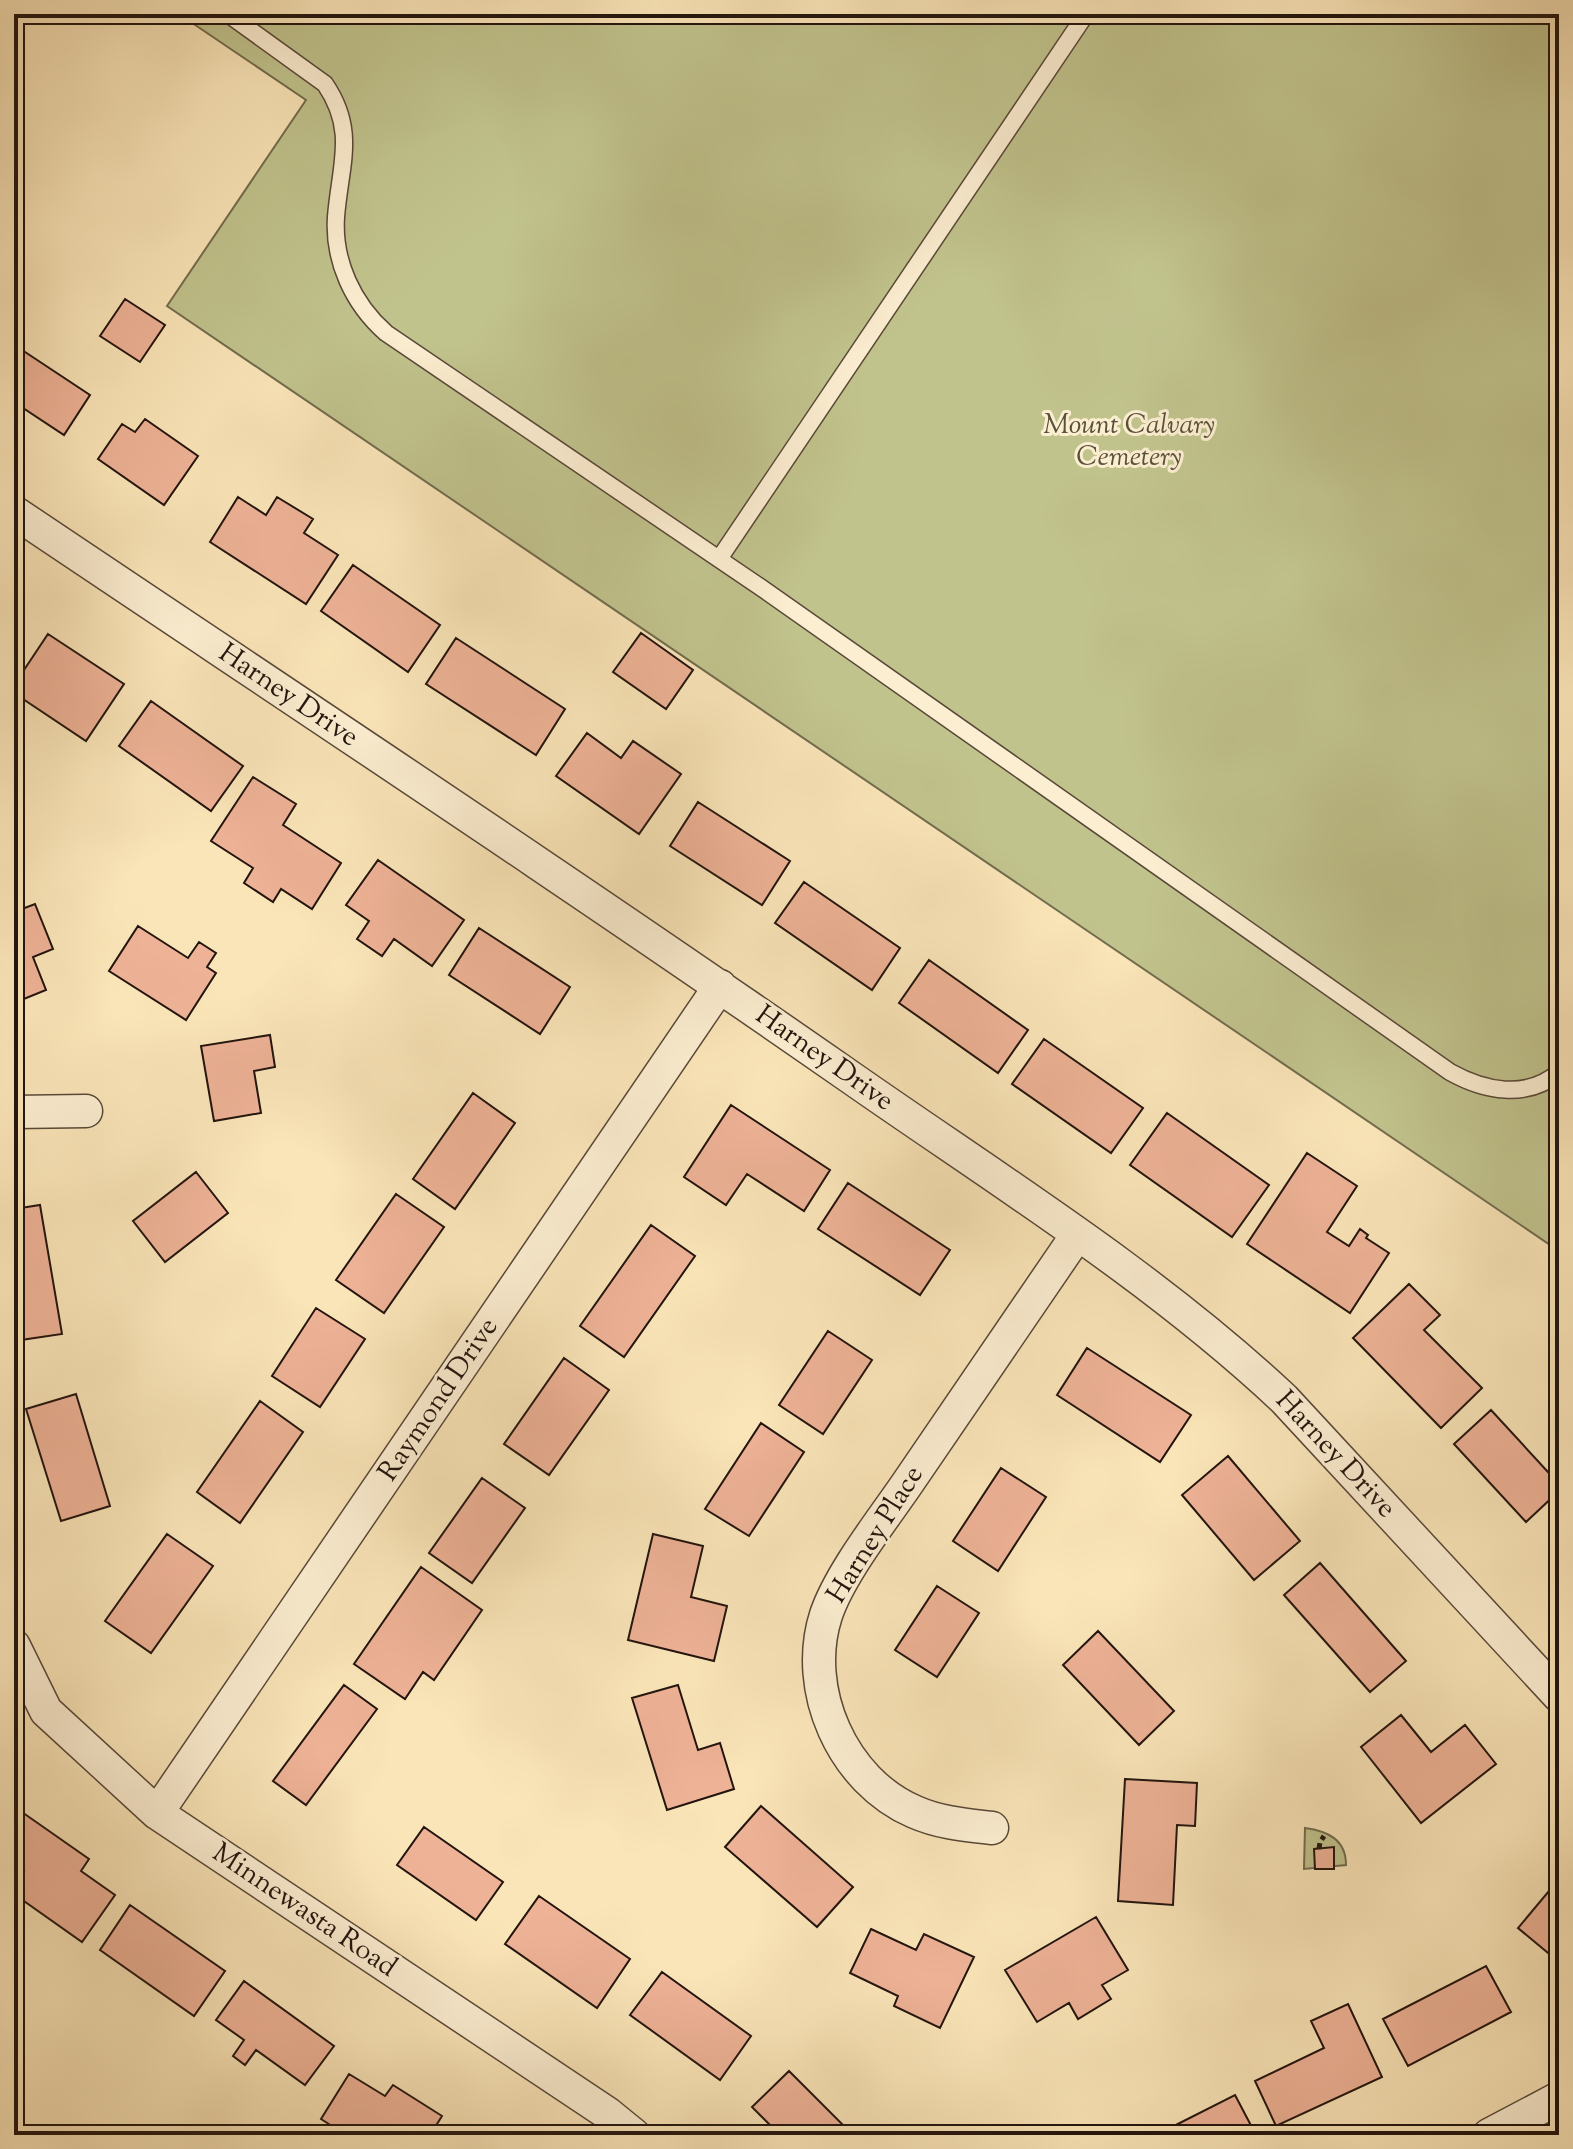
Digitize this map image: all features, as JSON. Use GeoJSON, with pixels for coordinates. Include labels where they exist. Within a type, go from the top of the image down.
{"type":"FeatureCollection","features":[{"type":"Feature","properties":{"kind":"street","name":"Harney Drive"},"geometry":{"type":"LineString","coordinates":[[14,512],[720,986],[1077,1235],[1227,1347],[1284,1399],[1559,1696]]}},
{"type":"Feature","properties":{"kind":"street","name":"Raymond Drive"},"geometry":{"type":"LineString","coordinates":[[157,1813],[720,986]]}},
{"type":"Feature","properties":{"kind":"street"},"geometry":{"type":"LineString","coordinates":[[14,1112],[86,1111]]}},
{"type":"Feature","properties":{"kind":"street","name":"Harney Place"},"geometry":{"type":"LineString","coordinates":[[992,1828],[950,1823],[913,1812],[877,1788],[852,1762],[836,1736],[824,1703],[819,1678],[819,1647],[827,1613],[864,1547],[1077,1235]]}},
{"type":"Feature","properties":{"kind":"street","name":"Minnewasta Road"},"geometry":{"type":"LineString","coordinates":[[14,1646],[46,1711],[157,1813],[607,2113],[634,2135]]}},
{"type":"Feature","properties":{"kind":"street"},"geometry":{"type":"LineString","coordinates":[[1489,2135],[1559,2098]]}},
{"type":"Feature","properties":{"kind":"lane"},"geometry":{"type":"LineString","coordinates":[[228,14],[325,84],[334,98],[345,132],[336,219],[338,251],[348,281],[368,317],[408,350],[719,559],[1450,1072],[1469,1083],[1506,1090],[1539,1084],[1559,1072]]}},
{"type":"Feature","properties":{"kind":"lane"},"geometry":{"type":"LineString","coordinates":[[719,559],[1086,14]]}},
{"type":"Feature","properties":{"kind":"path"},"geometry":{"type":"LineString","coordinates":[[1319,1849],[1324,1836]]}},
{"type":"Feature","properties":{"kind":"green space","name":"Mount Calvary Cemetery"},"geometry":{"type":"Polygon","coordinates":[[[179,14],[1559,14],[1559,1251],[167,306],[306,100],[179,14]]]}},
{"type":"Feature","properties":{"kind":"green space"},"geometry":{"type":"Polygon","coordinates":[[[1305,1828],[1334,1838],[1343,1849],[1346,1865],[1304,1869],[1305,1828]]]}},
{"type":"Feature","properties":{"kind":"building"},"geometry":{"type":"Polygon","coordinates":[[[125,299],[165,325],[140,362],[100,336],[125,299]]]}},
{"type":"Feature","properties":{"kind":"building"},"geometry":{"type":"Polygon","coordinates":[[[16,346],[90,395],[64,435],[14,402],[16,346]]]}},
{"type":"Feature","properties":{"kind":"building"},"geometry":{"type":"Polygon","coordinates":[[[145,419],[198,456],[164,505],[98,459],[122,424],[135,432],[145,419]]]}},
{"type":"Feature","properties":{"kind":"building"},"geometry":{"type":"Polygon","coordinates":[[[238,497],[266,515],[277,497],[313,519],[304,533],[338,555],[306,604],[210,542],[238,497]]]}},
{"type":"Feature","properties":{"kind":"building"},"geometry":{"type":"Polygon","coordinates":[[[353,565],[440,625],[408,672],[321,611],[353,565]]]}},
{"type":"Feature","properties":{"kind":"building"},"geometry":{"type":"Polygon","coordinates":[[[641,633],[693,670],[666,709],[613,672],[641,633]]]}},
{"type":"Feature","properties":{"kind":"building"},"geometry":{"type":"Polygon","coordinates":[[[48,634],[124,684],[86,741],[14,693],[14,685],[48,634]]]}},
{"type":"Feature","properties":{"kind":"building"},"geometry":{"type":"Polygon","coordinates":[[[456,638],[565,709],[536,755],[426,684],[456,638]]]}},
{"type":"Feature","properties":{"kind":"building"},"geometry":{"type":"Polygon","coordinates":[[[151,701],[243,766],[211,811],[119,746],[151,701]]]}},
{"type":"Feature","properties":{"kind":"building"},"geometry":{"type":"Polygon","coordinates":[[[587,733],[621,758],[633,741],[681,774],[639,834],[556,776],[587,733]]]}},
{"type":"Feature","properties":{"kind":"building"},"geometry":{"type":"Polygon","coordinates":[[[253,777],[296,804],[283,825],[341,863],[312,909],[281,889],[273,902],[244,883],[253,868],[211,841],[253,777]]]}},
{"type":"Feature","properties":{"kind":"building"},"geometry":{"type":"Polygon","coordinates":[[[698,802],[790,861],[762,905],[670,846],[698,802]]]}},
{"type":"Feature","properties":{"kind":"building"},"geometry":{"type":"Polygon","coordinates":[[[378,860],[464,920],[432,966],[394,939],[382,956],[357,939],[369,921],[346,905],[378,860]]]}},
{"type":"Feature","properties":{"kind":"building"},"geometry":{"type":"Polygon","coordinates":[[[804,882],[900,948],[872,990],[775,923],[804,882]]]}},
{"type":"Feature","properties":{"kind":"building"},"geometry":{"type":"Polygon","coordinates":[[[35,904],[53,949],[33,957],[46,990],[14,1003],[14,912],[35,904]]]}},
{"type":"Feature","properties":{"kind":"building"},"geometry":{"type":"Polygon","coordinates":[[[138,926],[188,958],[199,942],[216,953],[207,967],[216,973],[186,1020],[109,971],[138,926]]]}},
{"type":"Feature","properties":{"kind":"building"},"geometry":{"type":"Polygon","coordinates":[[[479,928],[570,987],[540,1034],[449,975],[479,928]]]}},
{"type":"Feature","properties":{"kind":"building"},"geometry":{"type":"Polygon","coordinates":[[[929,960],[1028,1030],[998,1073],[899,1003],[929,960]]]}},
{"type":"Feature","properties":{"kind":"building"},"geometry":{"type":"Polygon","coordinates":[[[270,1035],[275,1067],[254,1071],[261,1113],[214,1121],[201,1046],[270,1035]]]}},
{"type":"Feature","properties":{"kind":"building"},"geometry":{"type":"Polygon","coordinates":[[[1044,1039],[1143,1108],[1111,1153],[1012,1084],[1044,1039]]]}},
{"type":"Feature","properties":{"kind":"building"},"geometry":{"type":"Polygon","coordinates":[[[473,1093],[515,1123],[455,1209],[413,1179],[473,1093]]]}},
{"type":"Feature","properties":{"kind":"building"},"geometry":{"type":"Polygon","coordinates":[[[731,1105],[830,1170],[804,1211],[747,1174],[726,1205],[684,1177],[731,1105]]]}},
{"type":"Feature","properties":{"kind":"building"},"geometry":{"type":"Polygon","coordinates":[[[1167,1113],[1269,1185],[1232,1237],[1130,1165],[1167,1113]]]}},
{"type":"Feature","properties":{"kind":"building"},"geometry":{"type":"Polygon","coordinates":[[[1307,1153],[1357,1186],[1327,1232],[1349,1246],[1360,1229],[1368,1235],[1366,1238],[1389,1253],[1350,1313],[1247,1244],[1307,1153]]]}},
{"type":"Feature","properties":{"kind":"building"},"geometry":{"type":"Polygon","coordinates":[[[196,1172],[228,1213],[165,1262],[133,1221],[196,1172]]]}},
{"type":"Feature","properties":{"kind":"building"},"geometry":{"type":"Polygon","coordinates":[[[848,1183],[950,1250],[920,1295],[818,1229],[848,1183]]]}},
{"type":"Feature","properties":{"kind":"building"},"geometry":{"type":"Polygon","coordinates":[[[396,1194],[444,1227],[384,1313],[336,1280],[396,1194]]]}},
{"type":"Feature","properties":{"kind":"building"},"geometry":{"type":"Polygon","coordinates":[[[40,1205],[62,1334],[14,1341],[14,1209],[40,1205]]]}},
{"type":"Feature","properties":{"kind":"building"},"geometry":{"type":"Polygon","coordinates":[[[651,1225],[695,1256],[624,1357],[580,1326],[651,1225]]]}},
{"type":"Feature","properties":{"kind":"building"},"geometry":{"type":"Polygon","coordinates":[[[1409,1284],[1440,1315],[1424,1330],[1482,1388],[1441,1428],[1353,1338],[1409,1284]]]}},
{"type":"Feature","properties":{"kind":"building"},"geometry":{"type":"Polygon","coordinates":[[[316,1308],[365,1339],[320,1407],[272,1376],[316,1308]]]}},
{"type":"Feature","properties":{"kind":"building"},"geometry":{"type":"Polygon","coordinates":[[[828,1331],[872,1360],[823,1434],[779,1405],[828,1331]]]}},
{"type":"Feature","properties":{"kind":"building"},"geometry":{"type":"Polygon","coordinates":[[[1087,1348],[1191,1415],[1160,1462],[1057,1395],[1087,1348]]]}},
{"type":"Feature","properties":{"kind":"building"},"geometry":{"type":"Polygon","coordinates":[[[564,1358],[609,1390],[549,1475],[504,1444],[564,1358]]]}},
{"type":"Feature","properties":{"kind":"building"},"geometry":{"type":"Polygon","coordinates":[[[76,1394],[110,1506],[61,1521],[26,1409],[76,1394]]]}},
{"type":"Feature","properties":{"kind":"building"},"geometry":{"type":"Polygon","coordinates":[[[260,1401],[303,1432],[240,1523],[197,1492],[260,1401]]]}},
{"type":"Feature","properties":{"kind":"building"},"geometry":{"type":"Polygon","coordinates":[[[1491,1410],[1559,1484],[1559,1491],[1526,1522],[1454,1444],[1491,1410]]]}},
{"type":"Feature","properties":{"kind":"building"},"geometry":{"type":"Polygon","coordinates":[[[761,1423],[804,1452],[749,1536],[705,1509],[761,1423]]]}},
{"type":"Feature","properties":{"kind":"building"},"geometry":{"type":"Polygon","coordinates":[[[1228,1456],[1300,1541],[1254,1580],[1182,1495],[1228,1456]]]}},
{"type":"Feature","properties":{"kind":"building"},"geometry":{"type":"Polygon","coordinates":[[[1001,1468],[1046,1497],[998,1571],[953,1541],[1001,1468]]]}},
{"type":"Feature","properties":{"kind":"building"},"geometry":{"type":"Polygon","coordinates":[[[482,1478],[525,1508],[472,1583],[429,1553],[482,1478]]]}},
{"type":"Feature","properties":{"kind":"building"},"geometry":{"type":"Polygon","coordinates":[[[167,1534],[213,1566],[151,1653],[105,1621],[167,1534]]]}},
{"type":"Feature","properties":{"kind":"building"},"geometry":{"type":"Polygon","coordinates":[[[653,1534],[703,1546],[691,1597],[727,1606],[714,1661],[628,1640],[653,1534]]]}},
{"type":"Feature","properties":{"kind":"building"},"geometry":{"type":"Polygon","coordinates":[[[1320,1563],[1406,1661],[1370,1692],[1284,1595],[1320,1563]]]}},
{"type":"Feature","properties":{"kind":"building"},"geometry":{"type":"Polygon","coordinates":[[[421,1567],[482,1610],[434,1680],[423,1672],[405,1699],[354,1664],[421,1567]]]}},
{"type":"Feature","properties":{"kind":"building"},"geometry":{"type":"Polygon","coordinates":[[[937,1586],[979,1613],[937,1677],[895,1650],[937,1586]]]}},
{"type":"Feature","properties":{"kind":"building"},"geometry":{"type":"Polygon","coordinates":[[[1098,1631],[1174,1711],[1139,1745],[1063,1665],[1098,1631]]]}},
{"type":"Feature","properties":{"kind":"building"},"geometry":{"type":"Polygon","coordinates":[[[344,1685],[377,1709],[306,1805],[273,1781],[344,1685]]]}},
{"type":"Feature","properties":{"kind":"building"},"geometry":{"type":"Polygon","coordinates":[[[678,1685],[698,1750],[720,1743],[734,1789],[667,1810],[632,1698],[678,1685]]]}},
{"type":"Feature","properties":{"kind":"building"},"geometry":{"type":"Polygon","coordinates":[[[1401,1715],[1431,1752],[1465,1725],[1496,1764],[1421,1823],[1361,1747],[1401,1715]]]}},
{"type":"Feature","properties":{"kind":"building"},"geometry":{"type":"Polygon","coordinates":[[[1125,1779],[1197,1783],[1195,1826],[1177,1825],[1173,1905],[1118,1901],[1125,1779]]]}},
{"type":"Feature","properties":{"kind":"building"},"geometry":{"type":"Polygon","coordinates":[[[761,1806],[853,1887],[817,1927],[725,1847],[761,1806]]]}},
{"type":"Feature","properties":{"kind":"building"},"geometry":{"type":"Polygon","coordinates":[[[19,1810],[89,1859],[81,1871],[115,1895],[82,1942],[14,1894],[14,1886],[24,1872],[14,1865],[14,1817],[19,1810]]]}},
{"type":"Feature","properties":{"kind":"building"},"geometry":{"type":"Polygon","coordinates":[[[424,1827],[503,1882],[476,1920],[397,1865],[424,1827]]]}},
{"type":"Feature","properties":{"kind":"building"},"geometry":{"type":"Polygon","coordinates":[[[1334,1847],[1334,1869],[1315,1869],[1314,1849],[1334,1847]]]}},
{"type":"Feature","properties":{"kind":"building"},"geometry":{"type":"Polygon","coordinates":[[[1559,1879],[1559,1962],[1518,1928],[1559,1879]]]}},
{"type":"Feature","properties":{"kind":"building"},"geometry":{"type":"Polygon","coordinates":[[[539,1896],[630,1959],[597,2008],[505,1944],[539,1896]]]}},
{"type":"Feature","properties":{"kind":"building"},"geometry":{"type":"Polygon","coordinates":[[[130,1905],[225,1971],[194,2016],[100,1950],[130,1905]]]}},
{"type":"Feature","properties":{"kind":"building"},"geometry":{"type":"Polygon","coordinates":[[[1096,1917],[1128,1970],[1102,1985],[1111,1999],[1078,2019],[1069,2003],[1037,2022],[1005,1970],[1096,1917]]]}},
{"type":"Feature","properties":{"kind":"building"},"geometry":{"type":"Polygon","coordinates":[[[871,1929],[916,1950],[924,1934],[974,1957],[940,2028],[894,2006],[898,1996],[850,1973],[871,1929]]]}},
{"type":"Feature","properties":{"kind":"building"},"geometry":{"type":"Polygon","coordinates":[[[1486,1966],[1511,2012],[1408,2066],[1383,2019],[1486,1966]]]}},
{"type":"Feature","properties":{"kind":"building"},"geometry":{"type":"Polygon","coordinates":[[[662,1972],[751,2036],[720,2080],[630,2015],[662,1972]]]}},
{"type":"Feature","properties":{"kind":"building"},"geometry":{"type":"Polygon","coordinates":[[[244,1981],[334,2046],[305,2085],[256,2050],[245,2065],[233,2056],[244,2040],[216,2020],[244,1981]]]}},
{"type":"Feature","properties":{"kind":"building"},"geometry":{"type":"Polygon","coordinates":[[[1348,2004],[1382,2077],[1276,2126],[1255,2081],[1324,2048],[1311,2021],[1348,2004]]]}},
{"type":"Feature","properties":{"kind":"building"},"geometry":{"type":"Polygon","coordinates":[[[789,2071],[853,2135],[780,2135],[752,2107],[789,2071]]]}},
{"type":"Feature","properties":{"kind":"building"},"geometry":{"type":"Polygon","coordinates":[[[349,2074],[385,2096],[393,2085],[442,2116],[430,2135],[346,2135],[321,2119],[349,2074]]]}},
{"type":"Feature","properties":{"kind":"building"},"geometry":{"type":"Polygon","coordinates":[[[1235,2095],[1256,2135],[1156,2135],[1235,2095]]]}}]}
